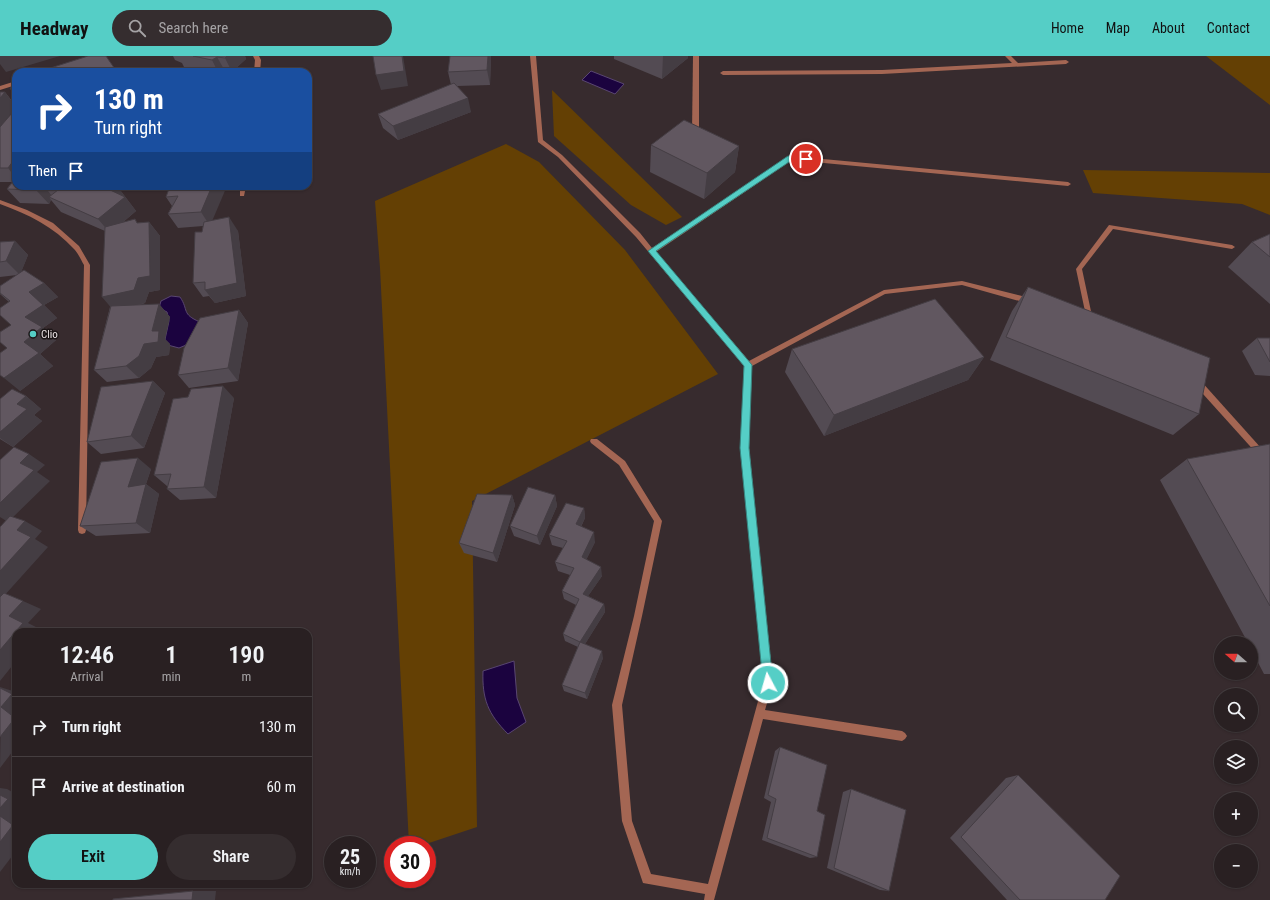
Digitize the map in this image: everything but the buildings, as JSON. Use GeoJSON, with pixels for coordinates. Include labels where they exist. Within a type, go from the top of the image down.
{"type":"FeatureCollection","features":[{"type":"Feature","properties":{"kind":"street"},"geometry":{"type":"LineString","coordinates":[[256,56],[258,60],[257,68]]}},
{"type":"Feature","properties":{"kind":"street"},"geometry":{"type":"LineString","coordinates":[[533,56],[540,141],[560,156],[652,251],[748,365],[745,448],[768,683],[710,895],[647,879],[627,821],[617,705],[658,521],[622,463],[594,441]]}},
{"type":"Feature","properties":{"kind":"street"},"geometry":{"type":"LineString","coordinates":[[696,56],[695,132],[698,138]]}},
{"type":"Feature","properties":{"kind":"street"},"geometry":{"type":"LineString","coordinates":[[1008,56],[1016,64]]}},
{"type":"Feature","properties":{"kind":"street"},"geometry":{"type":"LineString","coordinates":[[723,74],[882,72],[1066,62]]}},
{"type":"Feature","properties":{"kind":"street"},"geometry":{"type":"LineString","coordinates":[[0,88],[12,84]]}},
{"type":"Feature","properties":{"kind":"street"},"geometry":{"type":"LineString","coordinates":[[652,251],[791,158],[1068,184]]}},
{"type":"Feature","properties":{"kind":"street"},"geometry":{"type":"LineString","coordinates":[[242,195],[243,190]]}},
{"type":"Feature","properties":{"kind":"street"},"geometry":{"type":"LineString","coordinates":[[0,202],[25,211],[51,225],[77,248],[87,265],[82,530]]}},
{"type":"Feature","properties":{"kind":"street"},"geometry":{"type":"LineString","coordinates":[[1089,317],[1079,269],[1111,227],[1232,247]]}},
{"type":"Feature","properties":{"kind":"street"},"geometry":{"type":"LineString","coordinates":[[748,365],[884,292],[962,283],[1037,303]]}},
{"type":"Feature","properties":{"kind":"street"},"geometry":{"type":"LineString","coordinates":[[1189,376],[1196,380],[1270,463]]}},
{"type":"Feature","properties":{"kind":"street"},"geometry":{"type":"LineString","coordinates":[[759,714],[902,736]]}},
{"type":"Feature","properties":{"kind":"shaded area"},"geometry":{"type":"Polygon","coordinates":[[[1206,56],[1270,56],[1270,105],[1206,56]]]}},
{"type":"Feature","properties":{"kind":"shaded area"},"geometry":{"type":"Polygon","coordinates":[[[591,71],[624,84],[615,94],[582,80],[591,71]]]}},
{"type":"Feature","properties":{"kind":"shaded area"},"geometry":{"type":"Polygon","coordinates":[[[552,90],[682,217],[666,225],[631,205],[554,136],[552,90]]]}},
{"type":"Feature","properties":{"kind":"shaded area"},"geometry":{"type":"Polygon","coordinates":[[[506,144],[539,162],[625,250],[718,374],[472,501],[477,827],[436,841],[436,836],[409,836],[380,268],[375,201],[506,144]]]}},
{"type":"Feature","properties":{"kind":"shaded area"},"geometry":{"type":"Polygon","coordinates":[[[1083,170],[1270,173],[1270,215],[1242,204],[1093,193],[1083,170]]]}},
{"type":"Feature","properties":{"kind":"shaded area"},"geometry":{"type":"Polygon","coordinates":[[[171,296],[180,297],[190,317],[200,322],[191,343],[179,348],[164,344],[169,321],[167,312],[159,308],[161,301],[171,296]]]}},
{"type":"Feature","properties":{"kind":"shaded area"},"geometry":{"type":"Polygon","coordinates":[[[514,661],[517,698],[526,722],[508,734],[491,713],[488,706],[485,698],[483,671],[514,661]]]}},
{"type":"Feature","properties":{"kind":"place","name":"Clio"},"geometry":{"type":"Point","coordinates":[33,334]}},
{"type":"Feature","properties":{"kind":"route"},"geometry":{"type":"LineString","coordinates":[[768,683],[745,448],[748,365],[652,251],[791,158],[806,159]]}}]}
